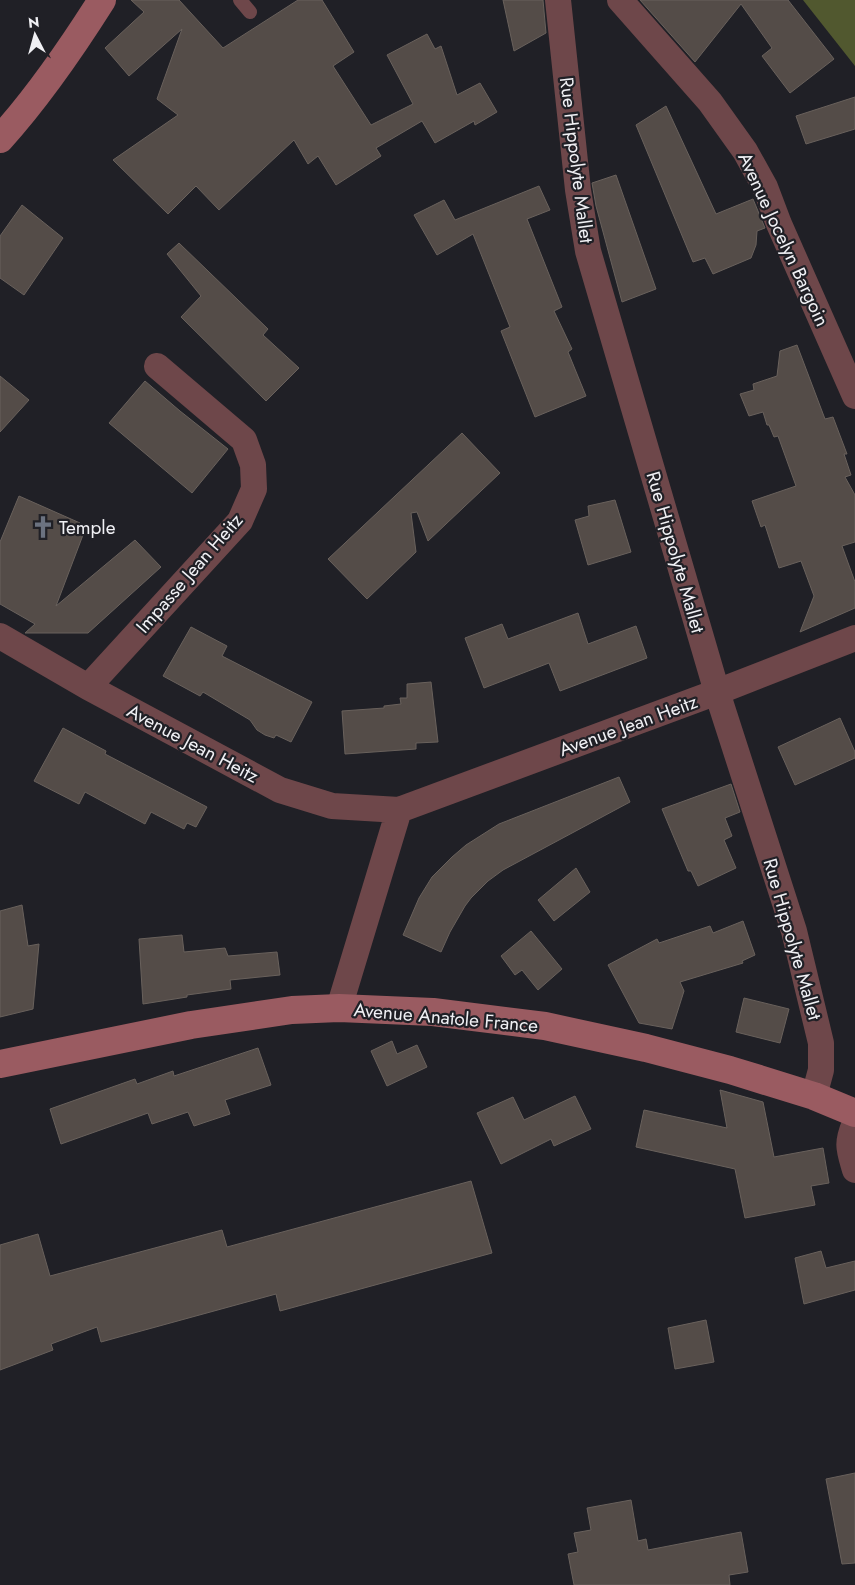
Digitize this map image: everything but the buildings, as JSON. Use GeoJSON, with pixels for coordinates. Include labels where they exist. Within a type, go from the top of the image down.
{"type":"FeatureCollection","features":[{"type":"Feature","properties":{"kind":"main road"},"geometry":{"type":"LineString","coordinates":[[0,139],[39,93],[102,0]]}},
{"type":"Feature","properties":{"kind":"main road","name":"Avenue Anatole France"},"geometry":{"type":"LineString","coordinates":[[0,1064],[191,1025],[292,1010],[339,1008],[433,1012],[545,1026],[646,1048],[730,1070],[814,1096],[855,1113]]}},
{"type":"Feature","properties":{"kind":"street","name":"Rue Hippolyte Mallet"},"geometry":{"type":"LineString","coordinates":[[558,0],[578,190],[588,251],[717,692],[794,931],[821,1043],[821,1070],[814,1096]]}},
{"type":"Feature","properties":{"kind":"street","name":"Avenue Jocelyn Bargoin"},"geometry":{"type":"LineString","coordinates":[[620,0],[710,102],[746,150],[765,187],[779,224],[855,396]]}},
{"type":"Feature","properties":{"kind":"street","name":"Impasse Jean Heitz"},"geometry":{"type":"LineString","coordinates":[[88,686],[240,522],[254,488],[253,465],[244,440],[158,366]]}},
{"type":"Feature","properties":{"kind":"street","name":"Avenue Jean Heitz"},"geometry":{"type":"LineString","coordinates":[[0,636],[280,790],[332,806],[399,810],[717,692],[855,638]]}},
{"type":"Feature","properties":{"kind":"street"},"geometry":{"type":"LineString","coordinates":[[339,1008],[399,810]]}},
{"type":"Feature","properties":{"kind":"street"},"geometry":{"type":"LineString","coordinates":[[855,1122],[848,1147],[855,1170]]}},
{"type":"Feature","properties":{"kind":"lane"},"geometry":{"type":"LineString","coordinates":[[240,0],[250,12]]}},
{"type":"Feature","properties":{"kind":"green space"},"geometry":{"type":"Polygon","coordinates":[[[803,0],[855,0],[855,66],[803,0]]]}},
{"type":"Feature","properties":{"kind":"place","name":"Temple"},"geometry":{"type":"Point","coordinates":[43,527]}}]}
